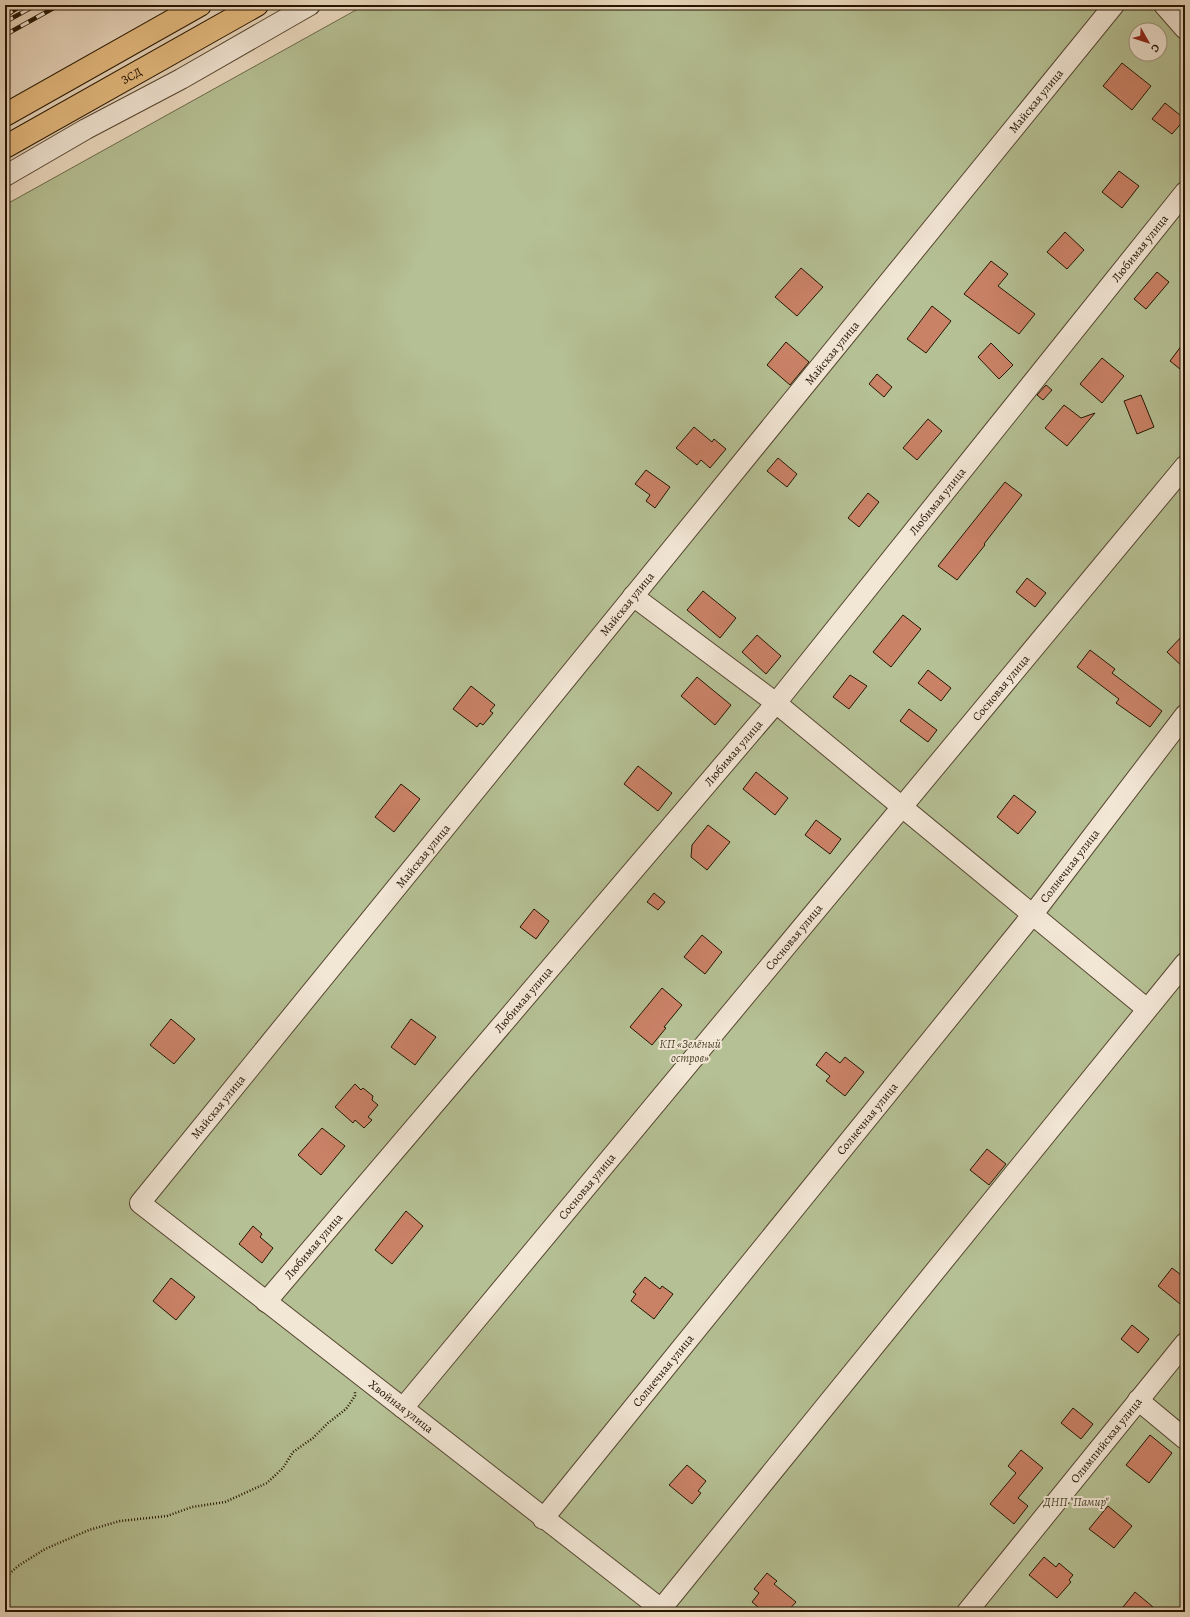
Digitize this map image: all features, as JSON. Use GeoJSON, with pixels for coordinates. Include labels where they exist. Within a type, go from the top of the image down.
{"type":"FeatureCollection","features":[{"type":"Feature","properties":{"kind":"highway"},"geometry":{"type":"LineString","coordinates":[[5,114],[200,5]]}},
{"type":"Feature","properties":{"kind":"highway","name":"ЗСД"},"geometry":{"type":"LineString","coordinates":[[5,147],[257,5]]}},
{"type":"Feature","properties":{"kind":"street"},"geometry":{"type":"LineString","coordinates":[[5,176],[86,129],[181,79],[310,5]]}},
{"type":"Feature","properties":{"kind":"street","name":"Майская улица"},"geometry":{"type":"LineString","coordinates":[[140,1203],[1114,5]]}},
{"type":"Feature","properties":{"kind":"street"},"geometry":{"type":"LineString","coordinates":[[1164,5],[1185,29]]}},
{"type":"Feature","properties":{"kind":"street","name":"Любимая улица"},"geometry":{"type":"LineString","coordinates":[[266,1302],[776,703],[1185,192]]}},
{"type":"Feature","properties":{"kind":"street","name":"Сосновая улица"},"geometry":{"type":"LineString","coordinates":[[403,1408],[1185,466]]}},
{"type":"Feature","properties":{"kind":"street"},"geometry":{"type":"LineString","coordinates":[[633,596],[776,703],[903,806],[1147,1009],[1185,963]]}},
{"type":"Feature","properties":{"kind":"street","name":"Солнечная улица"},"geometry":{"type":"LineString","coordinates":[[543,1519],[1033,914],[1185,715]]}},
{"type":"Feature","properties":{"kind":"street","name":"Хвойная улица"},"geometry":{"type":"LineString","coordinates":[[140,1203],[543,1519],[661,1609],[1147,1009]]}},
{"type":"Feature","properties":{"kind":"street","name":"Олимпийская улица"},"geometry":{"type":"LineString","coordinates":[[967,1612],[1185,1343]]}},
{"type":"Feature","properties":{"kind":"street"},"geometry":{"type":"LineString","coordinates":[[1138,1400],[1185,1439]]}},
{"type":"Feature","properties":{"kind":"path"},"geometry":{"type":"LineString","coordinates":[[5,1578],[18,1566],[45,1549],[89,1530],[120,1521],[167,1516],[192,1507],[225,1502],[266,1483],[282,1468],[293,1452],[313,1438],[328,1423],[346,1409],[354,1396],[358,1373]]}},
{"type":"Feature","properties":{"kind":"green space","name":"КП «Зелёный остров»"},"geometry":{"type":"Polygon","coordinates":[[[365,5],[1185,5],[1185,1612],[5,1612],[5,205],[365,5]]]}},
{"type":"Feature","properties":{"kind":"building"},"geometry":{"type":"Polygon","coordinates":[[[1122,63],[1151,86],[1132,110],[1103,86],[1122,63]]]}},
{"type":"Feature","properties":{"kind":"building"},"geometry":{"type":"Polygon","coordinates":[[[1165,103],[1185,119],[1172,134],[1152,119],[1165,103]]]}},
{"type":"Feature","properties":{"kind":"building"},"geometry":{"type":"Polygon","coordinates":[[[1119,171],[1139,186],[1122,208],[1102,192],[1119,171]]]}},
{"type":"Feature","properties":{"kind":"building"},"geometry":{"type":"Polygon","coordinates":[[[1065,232],[1084,250],[1067,269],[1047,252],[1065,232]]]}},
{"type":"Feature","properties":{"kind":"building"},"geometry":{"type":"Polygon","coordinates":[[[991,261],[1008,274],[998,286],[1035,314],[1019,334],[964,294],[991,261]]]}},
{"type":"Feature","properties":{"kind":"building"},"geometry":{"type":"Polygon","coordinates":[[[801,268],[823,287],[797,316],[775,297],[801,268]]]}},
{"type":"Feature","properties":{"kind":"building"},"geometry":{"type":"Polygon","coordinates":[[[1157,272],[1169,282],[1146,309],[1134,299],[1157,272]]]}},
{"type":"Feature","properties":{"kind":"building"},"geometry":{"type":"Polygon","coordinates":[[[932,306],[951,321],[926,353],[907,339],[932,306]]]}},
{"type":"Feature","properties":{"kind":"building"},"geometry":{"type":"Polygon","coordinates":[[[1185,341],[1185,373],[1170,361],[1185,341]]]}},
{"type":"Feature","properties":{"kind":"building"},"geometry":{"type":"Polygon","coordinates":[[[786,342],[809,362],[790,385],[767,365],[786,342]]]}},
{"type":"Feature","properties":{"kind":"building"},"geometry":{"type":"Polygon","coordinates":[[[991,343],[1013,365],[999,379],[978,357],[991,343]]]}},
{"type":"Feature","properties":{"kind":"building"},"geometry":{"type":"Polygon","coordinates":[[[1102,358],[1124,376],[1102,403],[1080,384],[1102,358]]]}},
{"type":"Feature","properties":{"kind":"building"},"geometry":{"type":"Polygon","coordinates":[[[877,374],[892,387],[884,397],[869,384],[877,374]]]}},
{"type":"Feature","properties":{"kind":"building"},"geometry":{"type":"Polygon","coordinates":[[[1046,385],[1052,390],[1043,400],[1037,395],[1046,385]]]}},
{"type":"Feature","properties":{"kind":"building"},"geometry":{"type":"Polygon","coordinates":[[[1141,395],[1154,427],[1137,434],[1124,401],[1141,395]]]}},
{"type":"Feature","properties":{"kind":"building"},"geometry":{"type":"Polygon","coordinates":[[[1064,405],[1081,418],[1095,413],[1067,446],[1045,428],[1064,405]]]}},
{"type":"Feature","properties":{"kind":"building"},"geometry":{"type":"Polygon","coordinates":[[[928,419],[942,431],[917,460],[903,448],[928,419]]]}},
{"type":"Feature","properties":{"kind":"building"},"geometry":{"type":"Polygon","coordinates":[[[694,427],[712,442],[714,439],[726,449],[710,468],[701,460],[697,465],[676,448],[694,427]]]}},
{"type":"Feature","properties":{"kind":"building"},"geometry":{"type":"Polygon","coordinates":[[[778,458],[797,474],[787,487],[767,471],[778,458]]]}},
{"type":"Feature","properties":{"kind":"building"},"geometry":{"type":"Polygon","coordinates":[[[646,470],[670,487],[655,508],[646,501],[650,495],[635,484],[646,470]]]}},
{"type":"Feature","properties":{"kind":"building"},"geometry":{"type":"Polygon","coordinates":[[[1005,482],[1022,495],[957,580],[938,566],[1005,482]]]}},
{"type":"Feature","properties":{"kind":"building"},"geometry":{"type":"Polygon","coordinates":[[[868,493],[879,502],[859,527],[848,518],[868,493]]]}},
{"type":"Feature","properties":{"kind":"building"},"geometry":{"type":"Polygon","coordinates":[[[1027,578],[1046,593],[1035,607],[1016,592],[1027,578]]]}},
{"type":"Feature","properties":{"kind":"building"},"geometry":{"type":"Polygon","coordinates":[[[703,591],[736,618],[720,638],[687,610],[703,591]]]}},
{"type":"Feature","properties":{"kind":"building"},"geometry":{"type":"Polygon","coordinates":[[[903,615],[921,629],[891,667],[873,652],[903,615]]]}},
{"type":"Feature","properties":{"kind":"building"},"geometry":{"type":"Polygon","coordinates":[[[1185,633],[1185,669],[1167,652],[1185,633]]]}},
{"type":"Feature","properties":{"kind":"building"},"geometry":{"type":"Polygon","coordinates":[[[757,635],[781,656],[766,674],[742,652],[757,635]]]}},
{"type":"Feature","properties":{"kind":"building"},"geometry":{"type":"Polygon","coordinates":[[[1090,650],[1115,669],[1112,673],[1162,711],[1150,727],[1116,703],[1119,699],[1077,667],[1090,650]]]}},
{"type":"Feature","properties":{"kind":"building"},"geometry":{"type":"Polygon","coordinates":[[[928,670],[951,688],[941,701],[918,683],[928,670]]]}},
{"type":"Feature","properties":{"kind":"building"},"geometry":{"type":"Polygon","coordinates":[[[850,675],[867,686],[849,709],[833,697],[850,675]]]}},
{"type":"Feature","properties":{"kind":"building"},"geometry":{"type":"Polygon","coordinates":[[[697,677],[731,705],[715,725],[681,696],[697,677]]]}},
{"type":"Feature","properties":{"kind":"building"},"geometry":{"type":"Polygon","coordinates":[[[471,686],[495,705],[490,711],[493,713],[483,725],[480,723],[477,727],[453,709],[471,686]]]}},
{"type":"Feature","properties":{"kind":"building"},"geometry":{"type":"Polygon","coordinates":[[[909,709],[937,730],[928,742],[900,721],[909,709]]]}},
{"type":"Feature","properties":{"kind":"building"},"geometry":{"type":"Polygon","coordinates":[[[638,766],[672,793],[658,811],[624,784],[638,766]]]}},
{"type":"Feature","properties":{"kind":"building"},"geometry":{"type":"Polygon","coordinates":[[[756,772],[788,798],[775,815],[743,789],[756,772]]]}},
{"type":"Feature","properties":{"kind":"building"},"geometry":{"type":"Polygon","coordinates":[[[401,784],[420,799],[394,832],[375,817],[401,784]]]}},
{"type":"Feature","properties":{"kind":"building"},"geometry":{"type":"Polygon","coordinates":[[[1014,795],[1036,812],[1018,834],[997,817],[1014,795]]]}},
{"type":"Feature","properties":{"kind":"building"},"geometry":{"type":"Polygon","coordinates":[[[816,820],[841,839],[830,854],[805,835],[816,820]]]}},
{"type":"Feature","properties":{"kind":"building"},"geometry":{"type":"Polygon","coordinates":[[[708,825],[730,842],[707,870],[691,857],[692,845],[708,825]]]}},
{"type":"Feature","properties":{"kind":"building"},"geometry":{"type":"Polygon","coordinates":[[[654,893],[665,902],[658,910],[647,902],[654,893]]]}},
{"type":"Feature","properties":{"kind":"building"},"geometry":{"type":"Polygon","coordinates":[[[534,909],[549,921],[536,939],[520,927],[534,909]]]}},
{"type":"Feature","properties":{"kind":"building"},"geometry":{"type":"Polygon","coordinates":[[[702,935],[722,952],[705,974],[684,957],[702,935]]]}},
{"type":"Feature","properties":{"kind":"building"},"geometry":{"type":"Polygon","coordinates":[[[662,988],[682,1005],[652,1045],[630,1027],[662,988]]]}},
{"type":"Feature","properties":{"kind":"building"},"geometry":{"type":"Polygon","coordinates":[[[171,1019],[195,1039],[174,1064],[150,1045],[171,1019]]]}},
{"type":"Feature","properties":{"kind":"building"},"geometry":{"type":"Polygon","coordinates":[[[411,1019],[436,1037],[415,1065],[391,1047],[411,1019]]]}},
{"type":"Feature","properties":{"kind":"building"},"geometry":{"type":"Polygon","coordinates":[[[826,1052],[840,1063],[845,1057],[864,1072],[845,1096],[826,1081],[830,1076],[816,1065],[826,1052]]]}},
{"type":"Feature","properties":{"kind":"building"},"geometry":{"type":"Polygon","coordinates":[[[355,1084],[361,1090],[363,1088],[373,1096],[372,1100],[378,1105],[368,1117],[372,1120],[364,1128],[355,1120],[353,1123],[335,1107],[355,1084]]]}},
{"type":"Feature","properties":{"kind":"building"},"geometry":{"type":"Polygon","coordinates":[[[322,1128],[345,1146],[321,1175],[298,1155],[322,1128]]]}},
{"type":"Feature","properties":{"kind":"building"},"geometry":{"type":"Polygon","coordinates":[[[987,1149],[1006,1164],[989,1185],[970,1170],[987,1149]]]}},
{"type":"Feature","properties":{"kind":"building"},"geometry":{"type":"Polygon","coordinates":[[[406,1211],[423,1226],[392,1264],[375,1250],[406,1211]]]}},
{"type":"Feature","properties":{"kind":"building"},"geometry":{"type":"Polygon","coordinates":[[[253,1226],[262,1234],[260,1237],[273,1248],[262,1263],[239,1244],[253,1226]]]}},
{"type":"Feature","properties":{"kind":"building"},"geometry":{"type":"Polygon","coordinates":[[[1172,1268],[1185,1278],[1185,1308],[1158,1286],[1172,1268]]]}},
{"type":"Feature","properties":{"kind":"building"},"geometry":{"type":"Polygon","coordinates":[[[645,1277],[660,1289],[662,1286],[673,1294],[654,1319],[631,1301],[636,1294],[633,1292],[645,1277]]]}},
{"type":"Feature","properties":{"kind":"building"},"geometry":{"type":"Polygon","coordinates":[[[171,1278],[195,1297],[176,1320],[153,1301],[171,1278]]]}},
{"type":"Feature","properties":{"kind":"building"},"geometry":{"type":"Polygon","coordinates":[[[1132,1325],[1149,1339],[1138,1353],[1121,1339],[1132,1325]]]}},
{"type":"Feature","properties":{"kind":"building"},"geometry":{"type":"Polygon","coordinates":[[[1073,1408],[1093,1424],[1081,1439],[1061,1423],[1073,1408]]]}},
{"type":"Feature","properties":{"kind":"building"},"geometry":{"type":"Polygon","coordinates":[[[1150,1435],[1172,1453],[1149,1483],[1126,1465],[1150,1435]]]}},
{"type":"Feature","properties":{"kind":"building"},"geometry":{"type":"Polygon","coordinates":[[[1021,1450],[1043,1468],[1018,1498],[1028,1506],[1014,1524],[990,1504],[1016,1473],[1008,1466],[1021,1450]]]}},
{"type":"Feature","properties":{"kind":"building"},"geometry":{"type":"Polygon","coordinates":[[[687,1465],[706,1481],[698,1491],[701,1493],[692,1504],[669,1485],[687,1465]]]}},
{"type":"Feature","properties":{"kind":"building"},"geometry":{"type":"Polygon","coordinates":[[[1108,1506],[1132,1526],[1114,1548],[1089,1529],[1108,1506]]]}},
{"type":"Feature","properties":{"kind":"building"},"geometry":{"type":"Polygon","coordinates":[[[1044,1557],[1056,1567],[1059,1563],[1073,1575],[1069,1580],[1071,1582],[1057,1598],[1029,1575],[1044,1557]]]}},
{"type":"Feature","properties":{"kind":"building"},"geometry":{"type":"Polygon","coordinates":[[[767,1573],[777,1581],[774,1584],[796,1602],[787,1612],[764,1612],[752,1602],[759,1593],[754,1589],[767,1573]]]}},
{"type":"Feature","properties":{"kind":"building"},"geometry":{"type":"Polygon","coordinates":[[[1135,1592],[1159,1612],[1119,1612],[1135,1592]]]}},
{"type":"Feature","properties":{"kind":"railway"},"geometry":{"type":"LineString","coordinates":[[5,7],[10,5]]}},
{"type":"Feature","properties":{"kind":"railway"},"geometry":{"type":"LineString","coordinates":[[5,16],[22,5]]}},
{"type":"Feature","properties":{"kind":"railway"},"geometry":{"type":"LineString","coordinates":[[5,22],[36,5]]}},
{"type":"Feature","properties":{"kind":"railway"},"geometry":{"type":"LineString","coordinates":[[5,35],[59,5]]}},
{"type":"Feature","properties":{"kind":"park label","name":"ДНП \"Памир\""},"geometry":{"type":"Point","coordinates":[1076,1502]}}]}
